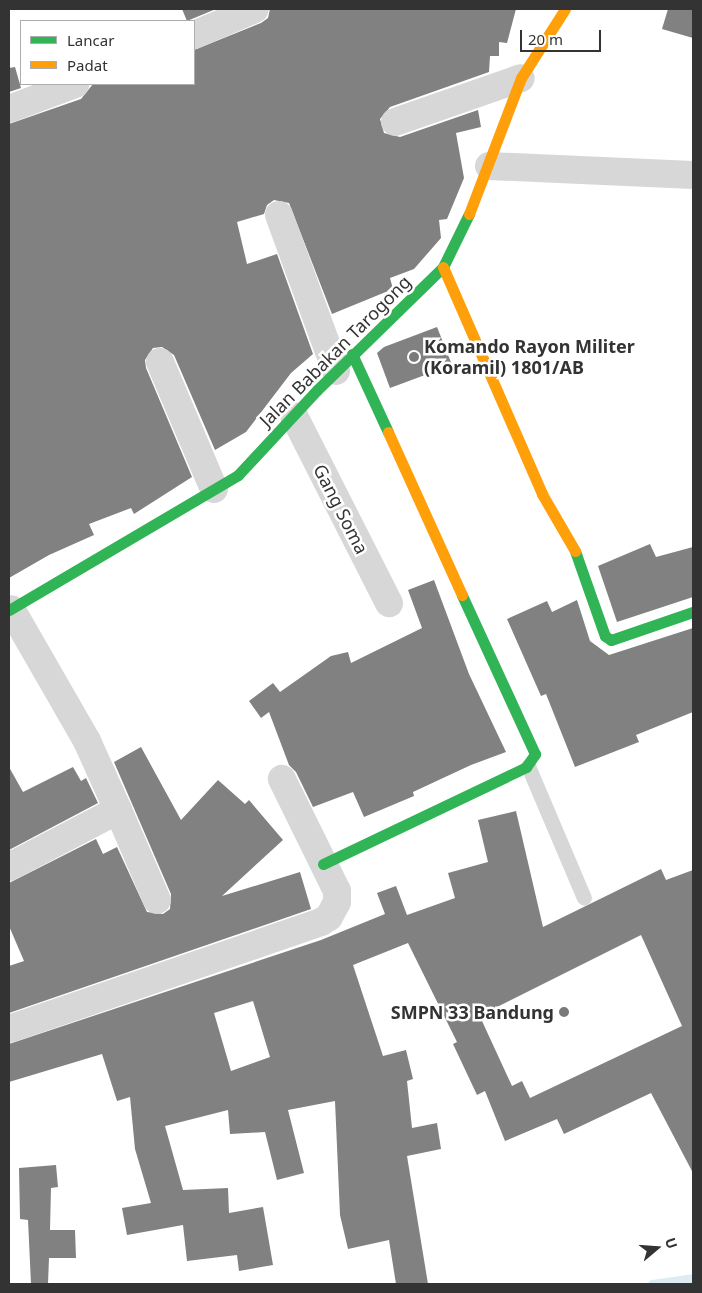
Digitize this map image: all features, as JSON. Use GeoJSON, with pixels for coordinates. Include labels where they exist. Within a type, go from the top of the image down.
{"type":"FeatureCollection","features":[{"type":"Feature","properties":{"kind":"street"},"geometry":{"type":"LineString","coordinates":[[195,35],[255,9]]}},
{"type":"Feature","properties":{"kind":"street","name":"Jalan Babakan Tarogong"},"geometry":{"type":"LineString","coordinates":[[10,610],[238,476],[344,363],[443,267],[454,250],[489,166],[521,78],[565,9]]}},
{"type":"Feature","properties":{"kind":"street"},"geometry":{"type":"LineString","coordinates":[[395,122],[521,78]]}},
{"type":"Feature","properties":{"kind":"street"},"geometry":{"type":"LineString","coordinates":[[9,109],[72,85]]}},
{"type":"Feature","properties":{"kind":"street"},"geometry":{"type":"LineString","coordinates":[[489,166],[693,175]]}},
{"type":"Feature","properties":{"kind":"street"},"geometry":{"type":"LineString","coordinates":[[279,216],[344,363],[534,748],[534,758],[528,766],[322,864]]}},
{"type":"Feature","properties":{"kind":"street"},"geometry":{"type":"LineString","coordinates":[[443,267],[542,494],[578,557],[605,636],[611,640],[693,612]]}},
{"type":"Feature","properties":{"kind":"street"},"geometry":{"type":"LineString","coordinates":[[160,362],[214,489]]}},
{"type":"Feature","properties":{"kind":"street","name":"Gang Soma"},"geometry":{"type":"LineString","coordinates":[[294,416],[389,603]]}},
{"type":"Feature","properties":{"kind":"street"},"geometry":{"type":"LineString","coordinates":[[10,610],[87,741],[157,900]]}},
{"type":"Feature","properties":{"kind":"street"},"geometry":{"type":"LineString","coordinates":[[9,1028],[321,922],[334,910],[337,902],[337,891],[322,864],[282,779]]}},
{"type":"Feature","properties":{"kind":"street"},"geometry":{"type":"LineString","coordinates":[[9,867],[118,810]]}},
{"type":"Feature","properties":{"kind":"lane"},"geometry":{"type":"LineString","coordinates":[[528,766],[584,898]]}},
{"type":"Feature","properties":{"kind":"building"},"geometry":{"type":"Polygon","coordinates":[[[182,9],[216,9],[189,20],[187,20],[182,9]]]}},
{"type":"Feature","properties":{"kind":"building"},"geometry":{"type":"Polygon","coordinates":[[[270,9],[516,9],[507,43],[499,42],[499,56],[490,56],[489,72],[390,107],[380,119],[384,133],[400,137],[478,110],[481,127],[456,133],[464,178],[447,219],[439,220],[441,238],[414,269],[390,278],[393,289],[332,314],[289,203],[274,200],[267,205],[264,214],[237,222],[247,264],[277,254],[313,354],[291,373],[246,432],[215,450],[174,355],[162,347],[153,348],[145,360],[146,368],[192,477],[134,514],[131,508],[89,524],[94,535],[49,555],[9,578],[9,124],[81,99],[92,85],[195,85],[195,50],[261,23],[268,18],[270,9]]]}},
{"type":"Feature","properties":{"kind":"building"},"geometry":{"type":"Polygon","coordinates":[[[668,9],[693,9],[693,38],[662,29],[668,9]]]}},
{"type":"Feature","properties":{"kind":"building"},"geometry":{"type":"Polygon","coordinates":[[[15,67],[21,88],[9,92],[9,68],[15,67]]]}},
{"type":"Feature","properties":{"kind":"building","name":"Komando Rayon Militer (Koramil) 1801/AB"},"geometry":{"type":"Polygon","coordinates":[[[437,327],[452,365],[390,388],[377,353],[384,347],[437,327]]]}},
{"type":"Feature","properties":{"kind":"building"},"geometry":{"type":"Polygon","coordinates":[[[650,544],[656,557],[693,547],[693,597],[617,622],[598,566],[650,544]]]}},
{"type":"Feature","properties":{"kind":"building"},"geometry":{"type":"Polygon","coordinates":[[[434,580],[469,674],[506,752],[471,765],[413,792],[414,796],[364,817],[353,792],[313,807],[296,772],[289,765],[269,712],[261,718],[249,701],[273,683],[280,692],[331,656],[348,652],[351,663],[422,628],[408,590],[434,580]]]}},
{"type":"Feature","properties":{"kind":"building"},"geometry":{"type":"Polygon","coordinates":[[[577,600],[590,641],[609,655],[693,628],[693,712],[636,735],[639,742],[575,767],[546,694],[541,696],[507,619],[547,601],[552,612],[577,600]]]}},
{"type":"Feature","properties":{"kind":"building"},"geometry":{"type":"Polygon","coordinates":[[[141,747],[181,820],[218,780],[245,804],[249,800],[283,840],[222,896],[300,872],[311,909],[9,1013],[9,966],[24,961],[9,926],[9,883],[96,839],[103,854],[117,847],[147,912],[163,914],[170,909],[171,894],[114,762],[141,747]]]}},
{"type":"Feature","properties":{"kind":"building"},"geometry":{"type":"Polygon","coordinates":[[[9,767],[23,792],[73,767],[81,781],[86,778],[98,803],[9,850],[9,767]]]}},
{"type":"Feature","properties":{"kind":"building"},"geometry":{"type":"Polygon","coordinates":[[[516,811],[543,927],[661,869],[666,880],[693,870],[693,1173],[651,1093],[564,1134],[557,1119],[505,1141],[485,1091],[477,1095],[453,1044],[457,1042],[408,943],[353,965],[383,1056],[406,1050],[413,1079],[407,1081],[412,1128],[437,1123],[441,1149],[407,1156],[428,1284],[396,1284],[389,1240],[348,1249],[340,1215],[335,1101],[288,1110],[304,1173],[277,1180],[265,1132],[230,1134],[228,1110],[165,1126],[183,1190],[228,1188],[229,1213],[263,1207],[273,1265],[239,1271],[237,1255],[187,1261],[183,1225],[127,1235],[122,1208],[151,1203],[135,1149],[130,1097],[117,1101],[102,1054],[9,1082],[9,1044],[321,940],[385,914],[377,893],[396,886],[407,915],[455,898],[448,873],[488,862],[478,820],[516,811]],[[641,935],[491,1010],[493,1015],[482,1021],[512,1086],[522,1081],[530,1098],[682,1026],[641,935]],[[253,1001],[214,1013],[231,1071],[270,1057],[253,1001]]]}},
{"type":"Feature","properties":{"kind":"building"},"geometry":{"type":"Polygon","coordinates":[[[56,1165],[58,1187],[51,1188],[50,1230],[75,1230],[76,1258],[49,1258],[48,1284],[31,1284],[28,1220],[20,1219],[19,1168],[56,1165]]]}},
{"type":"Feature","properties":{"kind":"waterway"},"geometry":{"type":"LineString","coordinates":[[652,1284],[693,1278]]}},
{"type":"Feature","properties":{"kind":"traffic: fast"},"geometry":{"type":"LineString","coordinates":[[9,610],[238,475],[317,390],[443,267],[469,214]]}},
{"type":"Feature","properties":{"kind":"traffic: fast"},"geometry":{"type":"LineString","coordinates":[[352,354],[388,432]]}},
{"type":"Feature","properties":{"kind":"traffic: fast"},"geometry":{"type":"LineString","coordinates":[[575,551],[605,636],[611,640],[693,612]]}},
{"type":"Feature","properties":{"kind":"traffic: fast"},"geometry":{"type":"LineString","coordinates":[[323,864],[526,767],[535,754],[462,595]]}},
{"type":"Feature","properties":{"kind":"traffic: slow"},"geometry":{"type":"LineString","coordinates":[[469,214],[521,78],[565,9]]}},
{"type":"Feature","properties":{"kind":"traffic: slow"},"geometry":{"type":"LineString","coordinates":[[443,267],[542,494],[575,551]]}},
{"type":"Feature","properties":{"kind":"traffic: slow"},"geometry":{"type":"LineString","coordinates":[[388,432],[462,595]]}},
{"type":"Feature","properties":{"kind":"place","name":"Komando Rayon Militer (Koramil) 1801/AB"},"geometry":{"type":"Point","coordinates":[414,357]}},
{"type":"Feature","properties":{"kind":"place","name":"SMPN 33 Bandung"},"geometry":{"type":"Point","coordinates":[564,1012]}}]}
